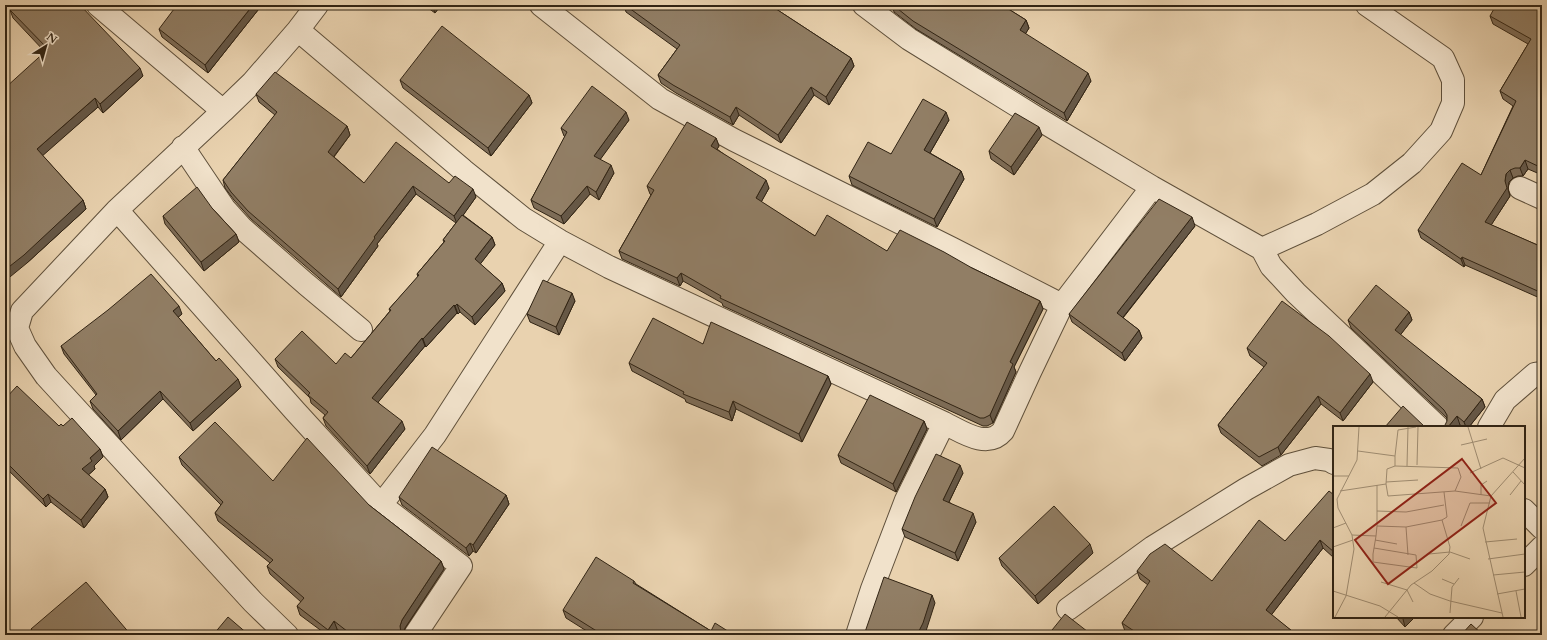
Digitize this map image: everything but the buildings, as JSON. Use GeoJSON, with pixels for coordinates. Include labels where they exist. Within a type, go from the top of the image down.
{"type":"FeatureCollection","features":[{"type":"Feature","properties":{"kind":"street"},"geometry":{"type":"LineString","coordinates":[[98,5],[223,111]]}},
{"type":"Feature","properties":{"kind":"street"},"geometry":{"type":"LineString","coordinates":[[287,635],[253,602],[46,376],[25,346],[17,328],[22,311],[117,210],[252,83],[298,30],[317,5]]}},
{"type":"Feature","properties":{"kind":"street"},"geometry":{"type":"LineString","coordinates":[[541,5],[660,99],[734,140],[1062,305]]}},
{"type":"Feature","properties":{"kind":"street"},"geometry":{"type":"LineString","coordinates":[[864,5],[909,39],[1266,257],[1296,293],[1437,426]]}},
{"type":"Feature","properties":{"kind":"street"},"geometry":{"type":"LineString","coordinates":[[1266,257],[1316,224],[1373,194],[1412,163],[1441,131],[1453,103],[1453,80],[1443,58],[1367,5]]}},
{"type":"Feature","properties":{"kind":"street"},"geometry":{"type":"LineString","coordinates":[[298,30],[463,170],[524,218],[560,241],[630,277],[975,438],[987,440],[999,436],[1003,432],[1062,305],[1152,187]]}},
{"type":"Feature","properties":{"kind":"street"},"geometry":{"type":"LineString","coordinates":[[183,147],[224,208],[242,228],[361,330]]}},
{"type":"Feature","properties":{"kind":"street"},"geometry":{"type":"LineString","coordinates":[[1520,188],[1542,198]]}},
{"type":"Feature","properties":{"kind":"street"},"geometry":{"type":"LineString","coordinates":[[117,210],[295,411],[381,505],[461,566],[415,635]]}},
{"type":"Feature","properties":{"kind":"street"},"geometry":{"type":"LineString","coordinates":[[381,505],[435,435],[560,241]]}},
{"type":"Feature","properties":{"kind":"street"},"geometry":{"type":"LineString","coordinates":[[1490,426],[1505,400],[1535,374],[1542,373]]}},
{"type":"Feature","properties":{"kind":"street"},"geometry":{"type":"LineString","coordinates":[[857,635],[872,588],[906,500],[944,423]]}},
{"type":"Feature","properties":{"kind":"street"},"geometry":{"type":"LineString","coordinates":[[1068,609],[1154,547],[1246,489],[1289,465],[1315,458],[1329,460],[1333,462]]}},
{"type":"Feature","properties":{"kind":"street"},"geometry":{"type":"LineString","coordinates":[[1525,511],[1542,528]]}},
{"type":"Feature","properties":{"kind":"street"},"geometry":{"type":"LineString","coordinates":[[1525,564],[1542,547]]}},
{"type":"Feature","properties":{"kind":"street"},"geometry":{"type":"LineString","coordinates":[[1454,635],[1471,618]]}}]}
